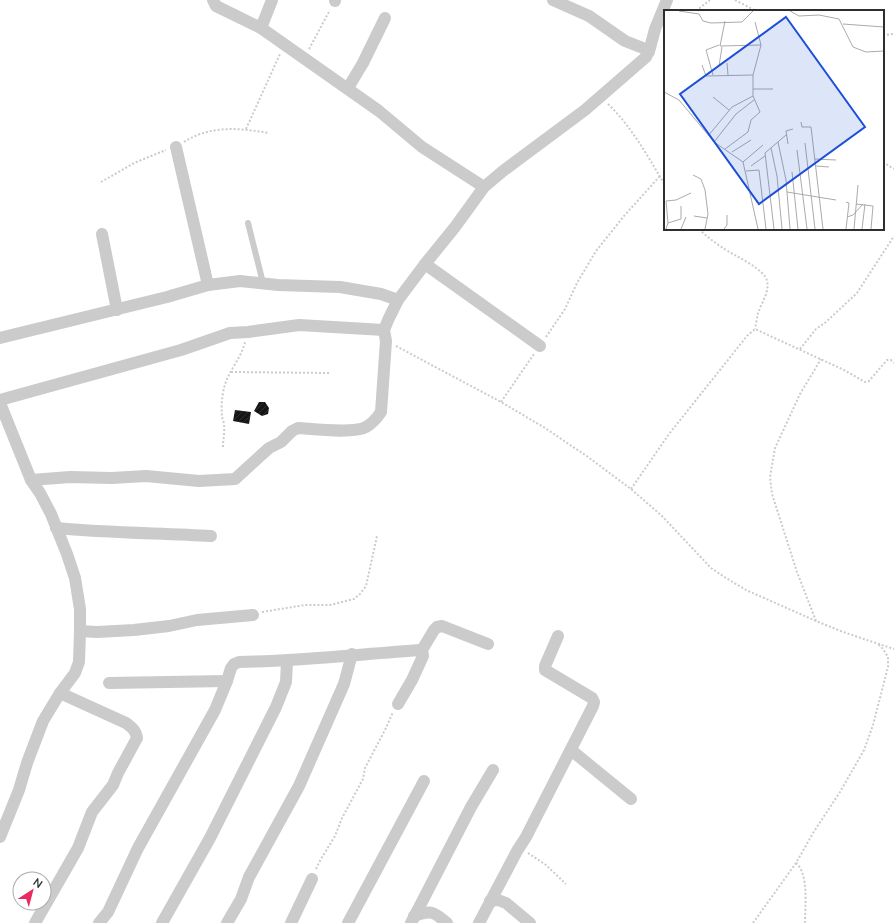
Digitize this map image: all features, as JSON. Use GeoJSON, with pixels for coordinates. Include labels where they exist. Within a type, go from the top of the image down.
{"type":"FeatureCollection","features":[{"type":"Feature","properties":{"kind":"street"},"geometry":{"type":"LineString","coordinates":[[214,0],[216,6],[261,28],[348,88],[379,111],[422,147],[484,187]]}},
{"type":"Feature","properties":{"kind":"street"},"geometry":{"type":"LineString","coordinates":[[261,28],[272,0]]}},
{"type":"Feature","properties":{"kind":"street"},"geometry":{"type":"LineString","coordinates":[[553,0],[588,16],[626,41],[649,52]]}},
{"type":"Feature","properties":{"kind":"street"},"geometry":{"type":"LineString","coordinates":[[31,480],[70,477],[112,478],[146,476],[199,481],[235,479],[269,448],[281,442],[292,430],[298,428],[354,431],[365,428],[375,421],[380,412],[385,335],[388,318],[398,300],[425,264],[456,228],[484,187],[503,171],[585,110],[643,60],[649,52],[655,29],[667,0]]}},
{"type":"Feature","properties":{"kind":"street"},"geometry":{"type":"LineString","coordinates":[[348,88],[385,18]]}},
{"type":"Feature","properties":{"kind":"street"},"geometry":{"type":"LineString","coordinates":[[176,147],[208,285]]}},
{"type":"Feature","properties":{"kind":"street"},"geometry":{"type":"LineString","coordinates":[[102,234],[116,310]]}},
{"type":"Feature","properties":{"kind":"street"},"geometry":{"type":"LineString","coordinates":[[425,264],[540,346]]}},
{"type":"Feature","properties":{"kind":"street"},"geometry":{"type":"LineString","coordinates":[[0,338],[116,310],[208,285],[240,281],[360,290],[381,294],[398,300]]}},
{"type":"Feature","properties":{"kind":"street"},"geometry":{"type":"LineString","coordinates":[[0,837],[19,790],[43,722],[75,673],[79,662],[80,609],[74,578],[51,514],[31,480],[0,401],[181,350],[230,332],[248,332],[299,325],[385,335]]}},
{"type":"Feature","properties":{"kind":"street"},"geometry":{"type":"LineString","coordinates":[[56,528],[103,532],[211,536]]}},
{"type":"Feature","properties":{"kind":"street"},"geometry":{"type":"LineString","coordinates":[[80,631],[97,632],[134,630],[169,626],[197,620],[253,615]]}},
{"type":"Feature","properties":{"kind":"street"},"geometry":{"type":"LineString","coordinates":[[398,704],[420,663],[423,656],[422,650],[437,627],[442,626],[488,644]]}},
{"type":"Feature","properties":{"kind":"street"},"geometry":{"type":"LineString","coordinates":[[479,923],[517,850],[526,837],[593,706],[594,702],[592,698],[545,670],[545,666],[558,636]]}},
{"type":"Feature","properties":{"kind":"street"},"geometry":{"type":"LineString","coordinates":[[99,923],[108,912],[138,848],[215,710],[231,668],[234,664],[239,662],[287,661],[352,654],[422,650]]}},
{"type":"Feature","properties":{"kind":"street"},"geometry":{"type":"LineString","coordinates":[[227,923],[241,899],[249,877],[299,786],[344,684],[352,654]]}},
{"type":"Feature","properties":{"kind":"street"},"geometry":{"type":"LineString","coordinates":[[162,923],[210,838],[276,707],[286,682],[287,661]]}},
{"type":"Feature","properties":{"kind":"street"},"geometry":{"type":"LineString","coordinates":[[109,683],[227,681]]}},
{"type":"Feature","properties":{"kind":"street"},"geometry":{"type":"LineString","coordinates":[[36,923],[78,848],[92,812],[113,785],[137,738],[137,733],[126,723],[60,694]]}},
{"type":"Feature","properties":{"kind":"street"},"geometry":{"type":"LineString","coordinates":[[571,750],[631,799]]}},
{"type":"Feature","properties":{"kind":"street"},"geometry":{"type":"LineString","coordinates":[[413,920],[471,807],[494,770]]}},
{"type":"Feature","properties":{"kind":"street"},"geometry":{"type":"LineString","coordinates":[[348,923],[424,781]]}},
{"type":"Feature","properties":{"kind":"street"},"geometry":{"type":"LineString","coordinates":[[291,923],[312,879]]}},
{"type":"Feature","properties":{"kind":"street"},"geometry":{"type":"LineString","coordinates":[[490,901],[498,900],[506,903],[530,923]]}},
{"type":"Feature","properties":{"kind":"street"},"geometry":{"type":"LineString","coordinates":[[413,920],[430,912],[437,915],[447,923]]}},
{"type":"Feature","properties":{"kind":"lane"},"geometry":{"type":"LineString","coordinates":[[248,223],[263,283]]}},
{"type":"Feature","properties":{"kind":"path"},"geometry":{"type":"LineString","coordinates":[[697,10],[710,0]]}},
{"type":"Feature","properties":{"kind":"path"},"geometry":{"type":"LineString","coordinates":[[735,0],[754,10]]}},
{"type":"Feature","properties":{"kind":"path"},"geometry":{"type":"LineString","coordinates":[[304,58],[335,1]]}},
{"type":"Feature","properties":{"kind":"path"},"geometry":{"type":"LineString","coordinates":[[884,35],[894,34]]}},
{"type":"Feature","properties":{"kind":"path"},"geometry":{"type":"LineString","coordinates":[[246,129],[284,44]]}},
{"type":"Feature","properties":{"kind":"path"},"geometry":{"type":"LineString","coordinates":[[600,96],[619,114],[634,134],[664,183]]}},
{"type":"Feature","properties":{"kind":"path"},"geometry":{"type":"LineString","coordinates":[[884,163],[894,169]]}},
{"type":"Feature","properties":{"kind":"path"},"geometry":{"type":"LineString","coordinates":[[501,402],[565,309],[577,283],[596,251],[624,216],[660,176]]}},
{"type":"Feature","properties":{"kind":"path"},"geometry":{"type":"LineString","coordinates":[[631,489],[688,409],[747,336],[755,329],[758,313],[767,290],[767,281],[763,274],[755,267],[724,249],[700,230]]}},
{"type":"Feature","properties":{"kind":"path"},"geometry":{"type":"LineString","coordinates":[[800,349],[816,329],[826,322],[857,293],[894,236]]}},
{"type":"Feature","properties":{"kind":"path"},"geometry":{"type":"LineString","coordinates":[[755,329],[821,359],[865,382],[869,381],[887,360],[891,360],[894,363]]}},
{"type":"Feature","properties":{"kind":"path"},"geometry":{"type":"LineString","coordinates":[[223,447],[224,426],[222,404],[224,387],[230,372],[243,350],[248,332]]}},
{"type":"Feature","properties":{"kind":"path"},"geometry":{"type":"LineString","coordinates":[[385,335],[424,360],[545,428],[588,457],[631,489],[662,516],[711,568],[746,590],[843,632],[894,649]]}},
{"type":"Feature","properties":{"kind":"path"},"geometry":{"type":"LineString","coordinates":[[816,621],[797,572],[772,494],[770,477],[775,448],[800,394],[821,359]]}},
{"type":"Feature","properties":{"kind":"path"},"geometry":{"type":"LineString","coordinates":[[230,372],[328,373]]}},
{"type":"Feature","properties":{"kind":"path"},"geometry":{"type":"LineString","coordinates":[[253,615],[305,605],[330,605],[354,599],[366,586],[377,536]]}},
{"type":"Feature","properties":{"kind":"path"},"geometry":{"type":"LineString","coordinates":[[753,923],[796,863],[812,833],[840,792],[864,750],[873,725],[888,667],[888,657],[877,643]]}},
{"type":"Feature","properties":{"kind":"path"},"geometry":{"type":"LineString","coordinates":[[312,879],[321,859],[335,836],[342,818],[363,779],[365,768],[398,704]]}},
{"type":"Feature","properties":{"kind":"path"},"geometry":{"type":"LineString","coordinates":[[517,850],[525,851],[532,855],[546,865],[566,884]]}},
{"type":"Feature","properties":{"kind":"path"},"geometry":{"type":"LineString","coordinates":[[796,863],[801,867],[804,878],[805,923]]}},
{"type":"Feature","properties":{"kind":"building"},"geometry":{"type":"Polygon","coordinates":[[[259,402],[265,402],[269,408],[268,414],[262,416],[254,411],[259,402]]]}},
{"type":"Feature","properties":{"kind":"building"},"geometry":{"type":"Polygon","coordinates":[[[235,410],[251,412],[249,424],[233,421],[235,410]]]}}]}
